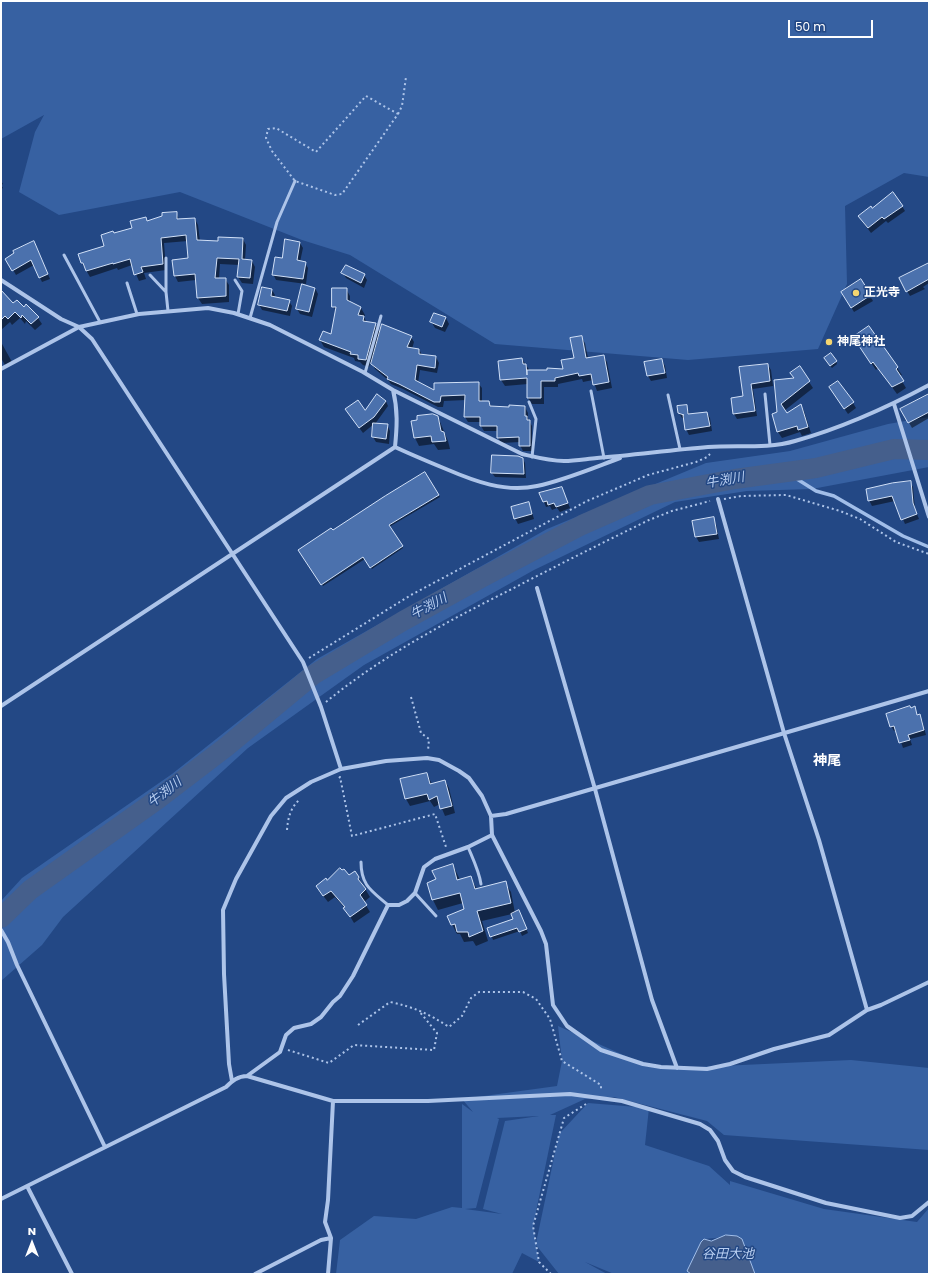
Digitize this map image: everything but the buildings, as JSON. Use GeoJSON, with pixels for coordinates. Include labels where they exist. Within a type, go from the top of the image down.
{"type":"FeatureCollection","features":[{"type":"Feature","properties":{"kind":"street"},"geometry":{"type":"LineString","coordinates":[[1,280],[61,319],[79,327],[92,339],[303,662],[321,707],[341,769]]}},
{"type":"Feature","properties":{"kind":"street"},"geometry":{"type":"LineString","coordinates":[[1,369],[79,327],[137,314],[208,308],[238,314],[270,325],[365,373],[393,390],[522,454],[532,457],[563,461],[626,456],[680,449],[770,445],[795,442],[862,418],[894,404],[929,385]]}},
{"type":"Feature","properties":{"kind":"street"},"geometry":{"type":"LineString","coordinates":[[1,706],[395,447],[398,423],[397,404],[393,390]]}},
{"type":"Feature","properties":{"kind":"street"},"geometry":{"type":"LineString","coordinates":[[894,404],[929,517]]}},
{"type":"Feature","properties":{"kind":"street"},"geometry":{"type":"LineString","coordinates":[[395,447],[464,477],[490,486],[520,488],[535,487],[558,481],[626,456]]}},
{"type":"Feature","properties":{"kind":"street"},"geometry":{"type":"LineString","coordinates":[[718,500],[784,733],[819,840],[867,1010]]}},
{"type":"Feature","properties":{"kind":"street"},"geometry":{"type":"LineString","coordinates":[[537,588],[595,789],[652,1000],[677,1068]]}},
{"type":"Feature","properties":{"kind":"street"},"geometry":{"type":"LineString","coordinates":[[491,816],[506,814],[595,789],[929,691]]}},
{"type":"Feature","properties":{"kind":"street"},"geometry":{"type":"LineString","coordinates":[[232,1081],[229,1064],[224,974],[223,910],[236,879],[267,822],[286,798],[311,782],[341,769],[386,761],[428,758],[439,760],[469,778],[482,796],[491,816],[492,835],[541,931],[546,944],[553,1005],[567,1026],[601,1050],[642,1064],[661,1067],[707,1069],[730,1064],[774,1049],[828,1035],[867,1010],[881,1005],[929,982]]}},
{"type":"Feature","properties":{"kind":"street"},"geometry":{"type":"LineString","coordinates":[[247,1076],[280,1052],[286,1035],[294,1028],[311,1024],[316,1021],[340,996],[355,972],[388,905],[399,905],[407,901],[415,893],[424,867],[435,859],[468,847],[492,835]]}},
{"type":"Feature","properties":{"kind":"street"},"geometry":{"type":"LineString","coordinates":[[1,930],[104,1147]]}},
{"type":"Feature","properties":{"kind":"street"},"geometry":{"type":"LineString","coordinates":[[1,1199],[226,1087],[232,1081],[242,1076],[247,1076],[333,1101],[428,1101],[570,1094],[622,1101],[700,1124],[710,1130],[718,1141],[725,1160],[733,1171],[745,1177],[826,1203],[900,1218],[912,1216],[929,1202]]}},
{"type":"Feature","properties":{"kind":"street"},"geometry":{"type":"LineString","coordinates":[[328,1274],[331,1238],[325,1222],[328,1200],[333,1101]]}},
{"type":"Feature","properties":{"kind":"street"},"geometry":{"type":"LineString","coordinates":[[27,1186],[72,1274]]}},
{"type":"Feature","properties":{"kind":"street"},"geometry":{"type":"LineString","coordinates":[[255,1274],[321,1240],[331,1238]]}},
{"type":"Feature","properties":{"kind":"lane"},"geometry":{"type":"LineString","coordinates":[[250,318],[277,222],[295,181]]}},
{"type":"Feature","properties":{"kind":"lane"},"geometry":{"type":"LineString","coordinates":[[64,255],[100,322]]}},
{"type":"Feature","properties":{"kind":"lane"},"geometry":{"type":"LineString","coordinates":[[166,258],[166,292],[168,311]]}},
{"type":"Feature","properties":{"kind":"lane"},"geometry":{"type":"LineString","coordinates":[[150,275],[166,292]]}},
{"type":"Feature","properties":{"kind":"lane"},"geometry":{"type":"LineString","coordinates":[[235,280],[242,291],[238,314]]}},
{"type":"Feature","properties":{"kind":"lane"},"geometry":{"type":"LineString","coordinates":[[127,283],[137,314]]}},
{"type":"Feature","properties":{"kind":"lane"},"geometry":{"type":"LineString","coordinates":[[365,373],[381,316]]}},
{"type":"Feature","properties":{"kind":"lane"},"geometry":{"type":"LineString","coordinates":[[590,391],[604,458]]}},
{"type":"Feature","properties":{"kind":"lane"},"geometry":{"type":"LineString","coordinates":[[765,394],[770,445]]}},
{"type":"Feature","properties":{"kind":"lane"},"geometry":{"type":"LineString","coordinates":[[668,395],[680,449]]}},
{"type":"Feature","properties":{"kind":"lane"},"geometry":{"type":"LineString","coordinates":[[530,402],[536,419],[532,457]]}},
{"type":"Feature","properties":{"kind":"lane"},"geometry":{"type":"LineString","coordinates":[[468,847],[480,877],[481,884]]}},
{"type":"Feature","properties":{"kind":"lane"},"geometry":{"type":"LineString","coordinates":[[361,862],[361,871],[368,888],[388,905]]}},
{"type":"Feature","properties":{"kind":"lane"},"geometry":{"type":"LineString","coordinates":[[415,893],[436,916]]}},
{"type":"Feature","properties":{"kind":"path"},"geometry":{"type":"LineString","coordinates":[[398,114],[366,96],[316,152],[276,128],[268,128],[266,138],[272,151],[295,181],[335,195],[342,194],[398,114],[402,106],[406,77]]}},
{"type":"Feature","properties":{"kind":"path"},"geometry":{"type":"LineString","coordinates":[[303,662],[411,595],[587,501],[648,475],[696,462],[707,457],[715,447]]}},
{"type":"Feature","properties":{"kind":"path"},"geometry":{"type":"LineString","coordinates":[[321,707],[347,685],[388,657],[459,616],[649,520],[672,511],[741,496],[786,495],[840,511],[860,519],[896,542],[929,554]]}},
{"type":"Feature","properties":{"kind":"path"},"geometry":{"type":"LineString","coordinates":[[411,697],[421,733],[429,739],[428,758]]}},
{"type":"Feature","properties":{"kind":"path"},"geometry":{"type":"LineString","coordinates":[[334,780],[340,777],[352,836],[435,814],[448,853]]}},
{"type":"Feature","properties":{"kind":"path"},"geometry":{"type":"LineString","coordinates":[[287,830],[288,818],[293,806],[302,796]]}},
{"type":"Feature","properties":{"kind":"path"},"geometry":{"type":"LineString","coordinates":[[358,1025],[390,1002],[417,1009],[449,1027],[462,1016],[471,998],[479,992],[523,992],[536,999],[550,1019],[562,1062],[601,1085],[600,1098],[588,1102],[564,1118],[533,1226],[539,1262],[551,1274]]}},
{"type":"Feature","properties":{"kind":"path"},"geometry":{"type":"LineString","coordinates":[[285,1049],[329,1063],[354,1045],[434,1050],[438,1033],[417,1009]]}},
{"type":"Feature","properties":{"kind":"shaded area"},"geometry":{"type":"Polygon","coordinates":[[[1,1],[929,1],[929,177],[904,173],[845,206],[847,284],[818,349],[688,360],[495,344],[350,255],[302,240],[180,192],[59,215],[19,192],[35,132],[44,115],[1,139],[1,1]]]}},
{"type":"Feature","properties":{"kind":"shaded area"},"geometry":{"type":"Polygon","coordinates":[[[929,417],[929,467],[812,489],[747,491],[675,502],[534,570],[364,665],[248,748],[63,917],[42,945],[1,981],[1,901],[22,878],[172,774],[317,659],[547,529],[706,463],[790,451],[888,424],[929,417]]]}},
{"type":"Feature","properties":{"kind":"shaded area"},"geometry":{"type":"Polygon","coordinates":[[[558,1026],[646,1065],[677,1068],[851,1060],[929,1068],[929,1150],[724,1135],[707,1121],[614,1097],[585,1099],[550,1115],[556,1115],[533,1226],[536,1243],[559,1134],[588,1103],[649,1108],[645,1145],[709,1166],[730,1185],[730,1181],[824,1209],[917,1222],[929,1208],[929,1274],[755,1274],[742,1239],[737,1236],[704,1239],[691,1274],[614,1274],[585,1262],[607,1274],[559,1274],[536,1245],[539,1262],[522,1253],[512,1274],[336,1274],[340,1240],[374,1216],[416,1219],[452,1207],[462,1208],[462,1104],[473,1112],[462,1099],[557,1086],[562,1061],[558,1026]],[[539,1116],[497,1118],[499,1119],[476,1208],[465,1209],[502,1214],[483,1209],[505,1121],[539,1116]]]}},
{"type":"Feature","properties":{"kind":"water","name":"谷田大池"},"geometry":{"type":"Polygon","coordinates":[[[726,1235],[737,1236],[742,1239],[755,1274],[691,1274],[687,1271],[701,1242],[704,1239],[711,1241],[726,1235]]]}},
{"type":"Feature","properties":{"kind":"waterway","name":"牛渕川"},"geometry":{"type":"LineString","coordinates":[[1,918],[30,890],[158,799],[226,747],[313,675],[403,621],[582,525],[650,495],[735,479],[816,468],[894,449],[929,450]]}},
{"type":"Feature","properties":{"kind":"waterway"},"geometry":{"type":"LineString","coordinates":[[793,471],[797,479],[816,491],[834,496],[903,536],[929,547]]}},
{"type":"Feature","properties":{"kind":"place","name":"正光寺"},"geometry":{"type":"Point","coordinates":[856,293]}},
{"type":"Feature","properties":{"kind":"place","name":"神尾神社"},"geometry":{"type":"Point","coordinates":[829,342]}},
{"type":"Feature","properties":{"kind":"district","name":"神尾"},"geometry":{"type":"Point","coordinates":[827,761]}}]}
